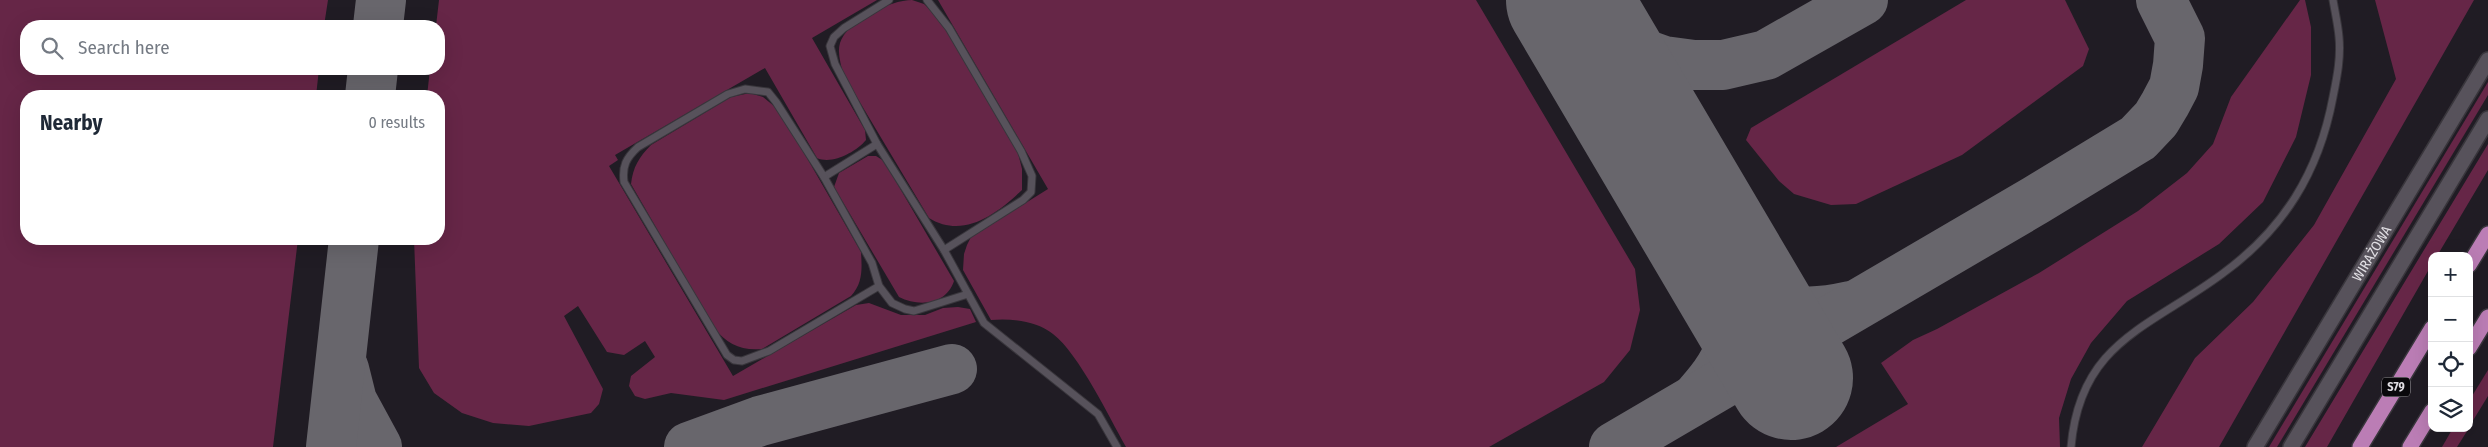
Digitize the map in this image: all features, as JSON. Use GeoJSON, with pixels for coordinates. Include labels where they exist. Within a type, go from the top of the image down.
{"type":"FeatureCollection","features":[{"type":"Feature","properties":{"kind":"highway"},"geometry":{"type":"LineString","coordinates":[[2473,258],[2488,234]]}},
{"type":"Feature","properties":{"kind":"highway"},"geometry":{"type":"LineString","coordinates":[[2473,342],[2488,317]]}},
{"type":"Feature","properties":{"kind":"highway","name":"S79"},"geometry":{"type":"LineString","coordinates":[[2360,447],[2428,335]]}},
{"type":"Feature","properties":{"kind":"highway"},"geometry":{"type":"LineString","coordinates":[[2410,447],[2428,418]]}},
{"type":"Feature","properties":{"kind":"main road","name":"WIRAŻOWA"},"geometry":{"type":"LineString","coordinates":[[2255,447],[2488,60]]}},
{"type":"Feature","properties":{"kind":"main road"},"geometry":{"type":"LineString","coordinates":[[2291,447],[2488,119]]}},
{"type":"Feature","properties":{"kind":"lane"},"geometry":{"type":"LineString","coordinates":[[889,0],[844,28],[834,37],[830,46],[835,64],[878,144],[944,250],[984,323],[1098,414],[1117,447]]}},
{"type":"Feature","properties":{"kind":"lane"},"geometry":{"type":"LineString","coordinates":[[927,0],[954,37],[1021,151],[1032,176],[1031,192],[1022,200],[944,250]]}},
{"type":"Feature","properties":{"kind":"lane"},"geometry":{"type":"LineString","coordinates":[[2071,447],[2073,423],[2082,392],[2100,362],[2123,339],[2195,293],[2252,249],[2288,210],[2308,177],[2323,143],[2339,67],[2340,37],[2333,0]]}},
{"type":"Feature","properties":{"kind":"lane"},"geometry":{"type":"LineString","coordinates":[[879,286],[769,351],[749,360],[734,360],[727,355],[624,182],[623,172],[628,156],[638,147],[728,94],[745,89],[768,92],[824,177],[872,263],[879,286],[892,303],[905,310],[914,311],[968,294]]}},
{"type":"Feature","properties":{"kind":"lane"},"geometry":{"type":"LineString","coordinates":[[824,177],[878,144]]}},
{"type":"Feature","properties":{"kind":"shaded area"},"geometry":{"type":"Polygon","coordinates":[[[0,0],[328,0],[325,20],[20,20],[20,75],[318,75],[317,90],[20,90],[20,245],[297,245],[273,447],[0,447],[0,0]]]}},
{"type":"Feature","properties":{"kind":"shaded area"},"geometry":{"type":"Polygon","coordinates":[[[439,0],[877,0],[812,38],[865,130],[866,140],[850,153],[830,160],[817,158],[765,68],[615,155],[618,160],[609,166],[733,376],[856,305],[869,303],[901,315],[925,315],[943,308],[958,307],[970,309],[976,322],[724,400],[671,393],[645,399],[635,396],[629,386],[631,376],[655,357],[645,341],[624,355],[607,352],[578,306],[564,316],[603,389],[599,404],[591,413],[529,426],[493,423],[462,413],[434,393],[419,368],[414,245],[445,245],[445,90],[428,90],[429,75],[445,75],[445,20],[437,20],[439,0]]]}},
{"type":"Feature","properties":{"kind":"shaded area"},"geometry":{"type":"Polygon","coordinates":[[[912,0],[924,4],[940,19],[1017,149],[1022,169],[1022,190],[990,215],[967,225],[954,226],[942,224],[929,218],[843,74],[839,47],[844,35],[851,27],[870,13],[881,8],[912,0]]]}},
{"type":"Feature","properties":{"kind":"shaded area"},"geometry":{"type":"Polygon","coordinates":[[[938,0],[1476,0],[1635,269],[1640,310],[1630,350],[1604,382],[1489,447],[1126,447],[1093,387],[1063,343],[1047,330],[1032,323],[1015,320],[991,320],[963,270],[964,254],[971,237],[1048,189],[938,0]]]}},
{"type":"Feature","properties":{"kind":"shaded area"},"geometry":{"type":"Polygon","coordinates":[[[1966,0],[2065,0],[2089,49],[2083,66],[1962,155],[1856,204],[1831,205],[1794,194],[1779,181],[1746,140],[1751,128],[1966,0]]]}},
{"type":"Feature","properties":{"kind":"shaded area"},"geometry":{"type":"Polygon","coordinates":[[[2300,0],[2305,0],[2311,27],[2311,75],[2296,137],[2263,202],[2219,244],[2127,301],[2091,343],[2071,379],[2059,418],[2060,447],[1836,447],[1908,404],[1881,363],[1913,340],[1937,329],[2039,273],[2138,211],[2187,173],[2213,144],[2231,97],[2300,0]]]}},
{"type":"Feature","properties":{"kind":"shaded area"},"geometry":{"type":"Polygon","coordinates":[[[2375,0],[2474,0],[2219,447],[2142,447],[2195,358],[2253,302],[2314,225],[2396,79],[2375,0]]]}},
{"type":"Feature","properties":{"kind":"shaded area"},"geometry":{"type":"Polygon","coordinates":[[[2488,82],[2488,95],[2277,447],[2269,447],[2488,82]]]}},
{"type":"Feature","properties":{"kind":"shaded area"},"geometry":{"type":"Polygon","coordinates":[[[750,93],[763,97],[780,111],[861,252],[862,264],[860,281],[851,296],[762,349],[747,349],[735,345],[714,328],[631,184],[637,163],[651,145],[731,97],[750,93]]]}},
{"type":"Feature","properties":{"kind":"shaded area"},"geometry":{"type":"Polygon","coordinates":[[[2488,144],[2488,170],[2439,252],[2428,252],[2428,271],[2327,447],[2305,447],[2488,144]]]}},
{"type":"Feature","properties":{"kind":"shaded area"},"geometry":{"type":"Polygon","coordinates":[[[868,156],[876,156],[884,161],[954,281],[945,295],[938,299],[923,303],[899,297],[834,187],[839,173],[868,156]]]}},
{"type":"Feature","properties":{"kind":"shaded area"},"geometry":{"type":"Polygon","coordinates":[[[2488,370],[2488,396],[2473,420],[2473,394],[2488,370]]]}},
{"type":"Feature","properties":{"kind":"shaded area"},"geometry":{"type":"Polygon","coordinates":[[[2451,432],[2466,432],[2457,447],[2442,447],[2451,432]]]}},
{"type":"Feature","properties":{"kind":"taxiway"},"geometry":{"type":"LineString","coordinates":[[379,20],[381,0]]}},
{"type":"Feature","properties":{"kind":"taxiway"},"geometry":{"type":"LineString","coordinates":[[1570,4],[1600,30],[1633,50],[1664,61],[1694,65],[1723,65],[1766,55],[1863,0]]}},
{"type":"Feature","properties":{"kind":"taxiway"},"geometry":{"type":"LineString","coordinates":[[1614,447],[2036,200],[2138,138],[2156,119],[2165,104],[2174,87],[2178,65],[2180,38],[2161,0]]}},
{"type":"Feature","properties":{"kind":"taxiway"},"geometry":{"type":"LineString","coordinates":[[371,90],[372,75]]}},
{"type":"Feature","properties":{"kind":"taxiway"},"geometry":{"type":"LineString","coordinates":[[331,447],[353,245]]}},
{"type":"Feature","properties":{"kind":"taxiway"},"geometry":{"type":"LineString","coordinates":[[1699,395],[1722,365],[1732,338],[1732,309],[1727,271],[1758,294],[1784,308],[1812,312],[1851,306]]}},
{"type":"Feature","properties":{"kind":"taxiway"},"geometry":{"type":"LineString","coordinates":[[344,369],[352,401],[377,447]]}},
{"type":"Feature","properties":{"kind":"taxiway"},"geometry":{"type":"LineString","coordinates":[[689,447],[760,421],[952,369]]}},
{"type":"Feature","properties":{"kind":"runway"},"geometry":{"type":"LineString","coordinates":[[1568,0],[1791,378]]}}]}
